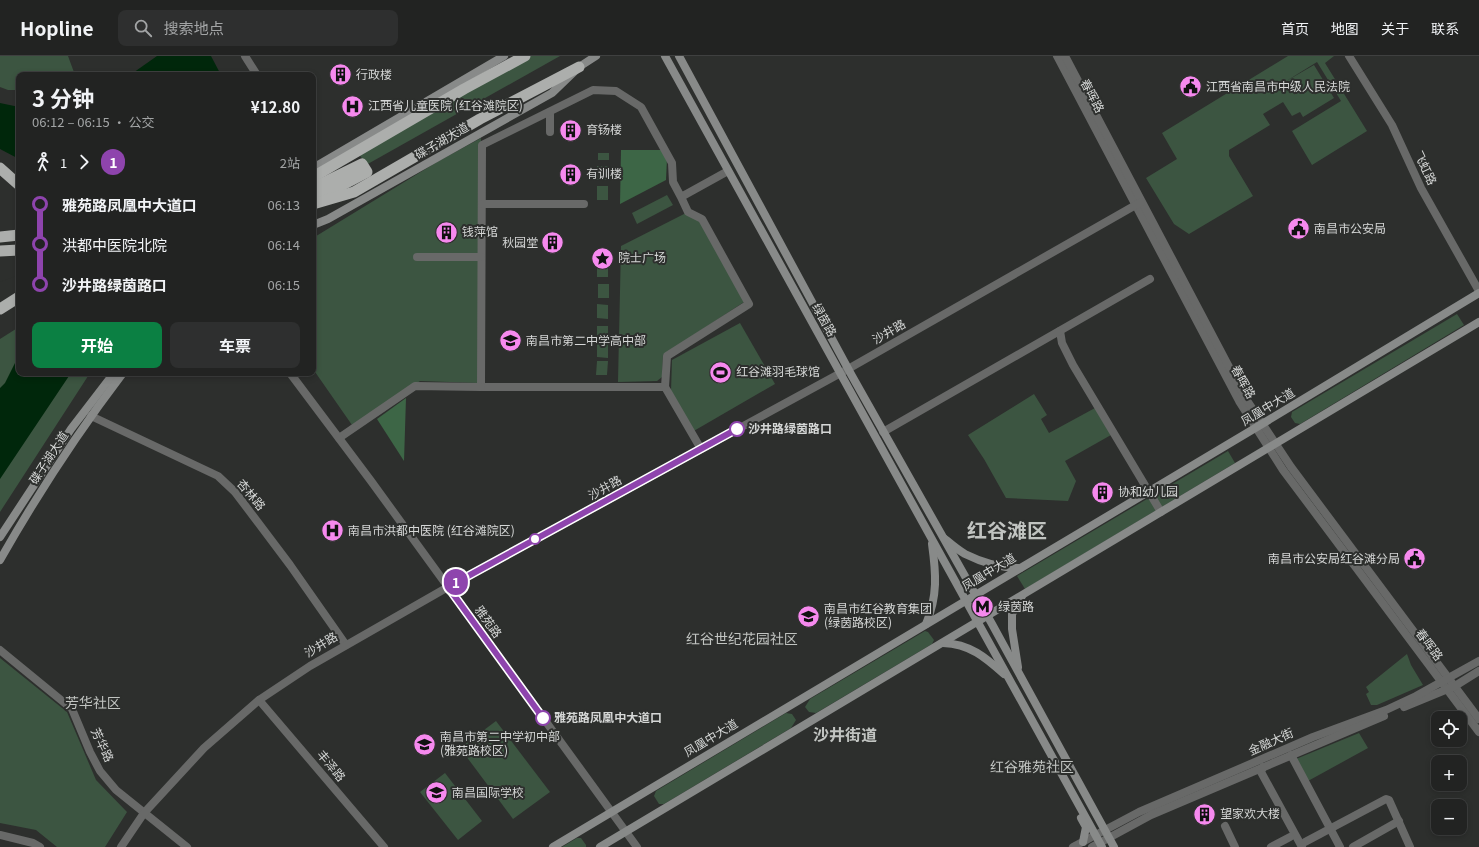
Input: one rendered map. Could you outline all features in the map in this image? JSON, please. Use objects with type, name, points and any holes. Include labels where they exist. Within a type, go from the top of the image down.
[{"type":"highway","points":[[316,167],[505,61],[525,56]]},
{"type":"highway","points":[[316,203],[354,192],[480,118],[579,67]]},
{"type":"highway","points":[[0,168],[16,182]]},
{"type":"highway","points":[[316,187],[364,168],[316,198]]},
{"type":"highway","points":[[0,174],[16,183]]},
{"type":"highway","points":[[0,237],[16,235]]},
{"type":"highway","points":[[0,252],[16,250]]},
{"type":"highway","points":[[0,309],[16,300]]},
{"type":"main road","name":"碟子湖大道","points":[[316,223],[328,219],[552,93],[579,67],[596,56]]},
{"type":"main road","name":"绿茵路","points":[[665,56],[818,332],[839,374],[966,600],[1099,842]]},
{"type":"main road","name":"绿茵路","points":[[679,56],[850,368],[883,432],[1114,847]]},
{"type":"main road","name":"凤凰中大道","points":[[553,847],[611,811],[1259,426],[1479,292]]},
{"type":"main road","points":[[600,847],[1479,322]]},
{"type":"main road","name":"碟子湖大道","points":[[0,537],[71,429],[112,376]]},
{"type":"main road","name":"碟子湖大道","points":[[0,560],[19,527],[90,416],[121,376]]},
{"type":"main road","points":[[942,536],[964,553],[976,559],[1008,568],[1021,568]]},
{"type":"main road","points":[[926,624],[932,609],[936,586],[932,539]]},
{"type":"main road","points":[[1019,674],[1014,649],[1012,614],[1022,596]]},
{"type":"main road","points":[[943,643],[961,646],[979,652],[1009,679]]},
{"type":"main road","points":[[1070,790],[1072,799],[1086,827],[1083,842]]},
{"type":"street","points":[[245,56],[255,72]]},
{"type":"street","name":"春晖路","points":[[1057,56],[1139,203],[1246,399],[1259,426],[1449,678],[1448,686]]},
{"type":"street","name":"春晖路","points":[[1065,56],[1139,203]]},
{"type":"street","name":"飞虹路","points":[[1349,56],[1392,125],[1421,188],[1479,292]]},
{"type":"street","points":[[481,386],[482,145],[594,90],[616,91],[641,107],[672,163],[674,182],[688,212],[702,219],[749,304],[667,356],[665,387],[701,449]]},
{"type":"street","points":[[550,112],[550,132]]},
{"type":"street","points":[[680,197],[728,171]]},
{"type":"street","name":"沙井路","points":[[121,847],[144,813],[204,748],[259,700],[310,666],[448,587],[850,368],[1139,203]]},
{"type":"street","points":[[482,204],[584,204]]},
{"type":"street","points":[[417,257],[481,257]]},
{"type":"street","points":[[883,432],[1150,279]]},
{"type":"street","points":[[1060,330],[1062,343],[1073,365],[1161,512]]},
{"type":"street","name":"雅苑路","points":[[292,376],[340,438],[637,847]]},
{"type":"street","points":[[340,438],[415,386],[665,387]]},
{"type":"street","name":"杏林路","points":[[90,416],[218,476],[235,492],[290,565],[346,645]]},
{"type":"street","name":"春晖路","points":[[1272,445],[1283,470],[1448,686],[1479,732]]},
{"type":"street","name":"芳华路","points":[[0,650],[72,709],[90,752],[100,771],[116,790],[187,847]]},
{"type":"street","points":[[1449,678],[1479,661]]},
{"type":"street","name":"金融大街","points":[[1107,834],[1291,755],[1479,671]]},
{"type":"street","name":"春晖路","points":[[1448,686],[1479,719]]},
{"type":"street","name":"金融大街","points":[[1092,847],[1107,834],[1154,806],[1313,737],[1448,686]]},
{"type":"street","name":"丰泽路","points":[[259,700],[384,847]]},
{"type":"street","points":[[1291,755],[1340,847]]},
{"type":"street","points":[[1263,767],[1261,772],[1304,844],[1386,799],[1389,800],[1410,847]]},
{"type":"street","points":[[1353,847],[1399,821]]},
{"type":"street","points":[[1225,826],[1235,847]]},
{"type":"street","points":[[0,835],[34,843],[40,847]]},
{"type":"street","points":[[1271,847],[1290,837]]},
{"type":"street","name":"金融大街","points":[[1073,847],[1083,842],[1099,842]]},
{"type":"shaded area","points":[[0,56],[68,56],[74,72],[16,72],[16,90],[8,90],[0,87]]},
{"type":"shaded area","points":[[157,56],[211,56],[219,72],[134,72]]},
{"type":"shaded area","points":[[531,56],[560,56],[366,165],[359,154]]},
{"type":"shaded area","points":[[1288,56],[1334,56],[1325,63],[1367,131],[1312,165],[1292,131],[1341,101],[1317,62],[1283,83],[1314,65],[1334,98],[1303,117],[1300,112],[1292,116],[1283,102],[1263,114],[1270,125],[1229,150],[1229,156],[1253,196],[1189,234],[1174,224],[1146,178],[1177,159],[1162,133]]},
{"type":"shaded area","points":[[0,103],[16,106],[16,274],[0,280]]},
{"type":"shaded area","points":[[481,138],[478,383],[420,381],[352,425],[316,373],[316,236],[437,162]]},
{"type":"shaded area","points":[[621,150],[661,150],[667,158],[666,180],[620,204]]},
{"type":"shaded area","points":[[598,153],[609,153],[609,160],[598,160]]},
{"type":"shaded area","points":[[597,166],[608,166],[608,180],[597,180]]},
{"type":"shaded area","points":[[597,186],[608,186],[608,200],[597,200]]},
{"type":"shaded area","points":[[667,195],[673,205],[637,224],[632,213]]},
{"type":"shaded area","points":[[686,213],[700,221],[744,302],[663,355],[662,377],[657,381],[618,382],[621,246]]},
{"type":"shaded area","points":[[597,262],[608,263],[608,277],[597,277]]},
{"type":"shaded area","points":[[598,284],[609,284],[609,298],[598,298]]},
{"type":"shaded area","points":[[597,304],[608,305],[608,319],[597,318]]},
{"type":"shaded area","points":[[1457,314],[1464,325],[1300,424],[1295,423],[1291,417],[1292,412]]},
{"type":"shaded area","name":"红谷滩羽毛球馆","points":[[740,323],[775,384],[692,432],[671,391],[672,360]]},
{"type":"shaded area","points":[[597,326],[608,326],[608,340],[597,340]]},
{"type":"shaded area","points":[[16,329],[16,376],[88,376],[0,512],[0,339]]},
{"type":"shaded area","points":[[597,343],[608,343],[608,358],[597,357]]},
{"type":"shaded area","points":[[16,361],[16,376],[69,376],[0,479],[0,388],[5,383]]},
{"type":"shaded area","points":[[597,361],[608,361],[607,375],[596,375]]},
{"type":"shaded area","points":[[1034,394],[1047,415],[1041,419],[1049,433],[1095,408],[1111,435],[1065,461],[1076,481],[1068,501],[1006,498],[984,459],[968,435]]},
{"type":"shaded area","points":[[406,398],[404,461],[377,419]]},
{"type":"shaded area","points":[[1228,451],[1235,463],[1025,589],[1017,576]]},
{"type":"shaded area","points":[[925,631],[928,632],[934,640],[932,644],[816,713],[809,712],[805,707],[810,699]]},
{"type":"shaded area","points":[[1407,654],[1411,665],[1423,685],[1377,705],[1371,705],[1366,694],[1369,692],[1366,687]]},
{"type":"shaded area","points":[[0,658],[67,712],[96,780],[127,812],[105,847],[57,847],[36,830],[0,823]]},
{"type":"shaded area","points":[[786,713],[792,714],[796,720],[791,728],[664,804],[659,804],[654,796],[656,791]]},
{"type":"shaded area","points":[[496,721],[550,792],[513,819],[460,748]]},
{"type":"shaded area","points":[[1359,733],[1368,748],[1308,781],[1296,759]]},
{"type":"shaded area","points":[[445,773],[482,821],[458,840],[420,792]]},
{"type":"shaded area","points":[[577,838],[581,838],[586,847],[562,847]]},
{"type":"pier","points":[[0,149],[16,157],[16,276],[0,282]]},
{"type":"bus line","name":"1","points":[[543,718],[448,587],[737,429]]},
{"type":"place","name":"行政楼","points":[[340,75]]},
{"type":"place","name":"江西省南昌市中级人民法院","points":[[1190,87]]},
{"type":"place","name":"江西省儿童医院 (红谷滩院区)","points":[[352,106]]},
{"type":"place","name":"育钖楼","points":[[570,130]]},
{"type":"place","name":"有训楼","points":[[570,174]]},
{"type":"place","name":"南昌市公安局","points":[[1299,229]]},
{"type":"place","name":"钱萍馆","points":[[446,232]]},
{"type":"place","name":"秋园堂","points":[[553,243]]},
{"type":"place","name":"院士广场","points":[[603,258]]},
{"type":"place","name":"南昌市第二中学高中部","points":[[510,341]]},
{"type":"place","name":"红谷滩羽毛球馆","points":[[720,372]]},
{"type":"place","name":"沙井路绿茵路口","points":[[737,429]]},
{"type":"place","name":"协和幼儿园","points":[[1103,492]]},
{"type":"place","name":"南昌市洪都中医院 (红谷滩院区)","points":[[333,531]]},
{"type":"place","name":"南昌市公安局红谷滩分局","points":[[1415,559]]},
{"type":"place","name":"绿茵路","points":[[983,607]]},
{"type":"place","name":"南昌市红谷教育集团 (绿茵路校区)","points":[[808,616]]},
{"type":"place","name":"雅苑路凤凰中大道口","points":[[543,718]]},
{"type":"place","name":"南昌市第二中学初中部 (雅苑路校区)","points":[[424,744]]},
{"type":"place","name":"南昌国际学校","points":[[437,793]]},
{"type":"place","name":"望家欢大楼","points":[[1205,814]]},
{"type":"district","name":"红谷滩区","points":[[1007,531]]},
{"type":"district","name":"红谷世纪花园社区","points":[[742,639]]},
{"type":"district","name":"芳华社区","points":[[93,703]]},
{"type":"district","name":"沙井街道","points":[[845,735]]},
{"type":"district","name":"红谷雅苑社区","points":[[1032,767]]}]
